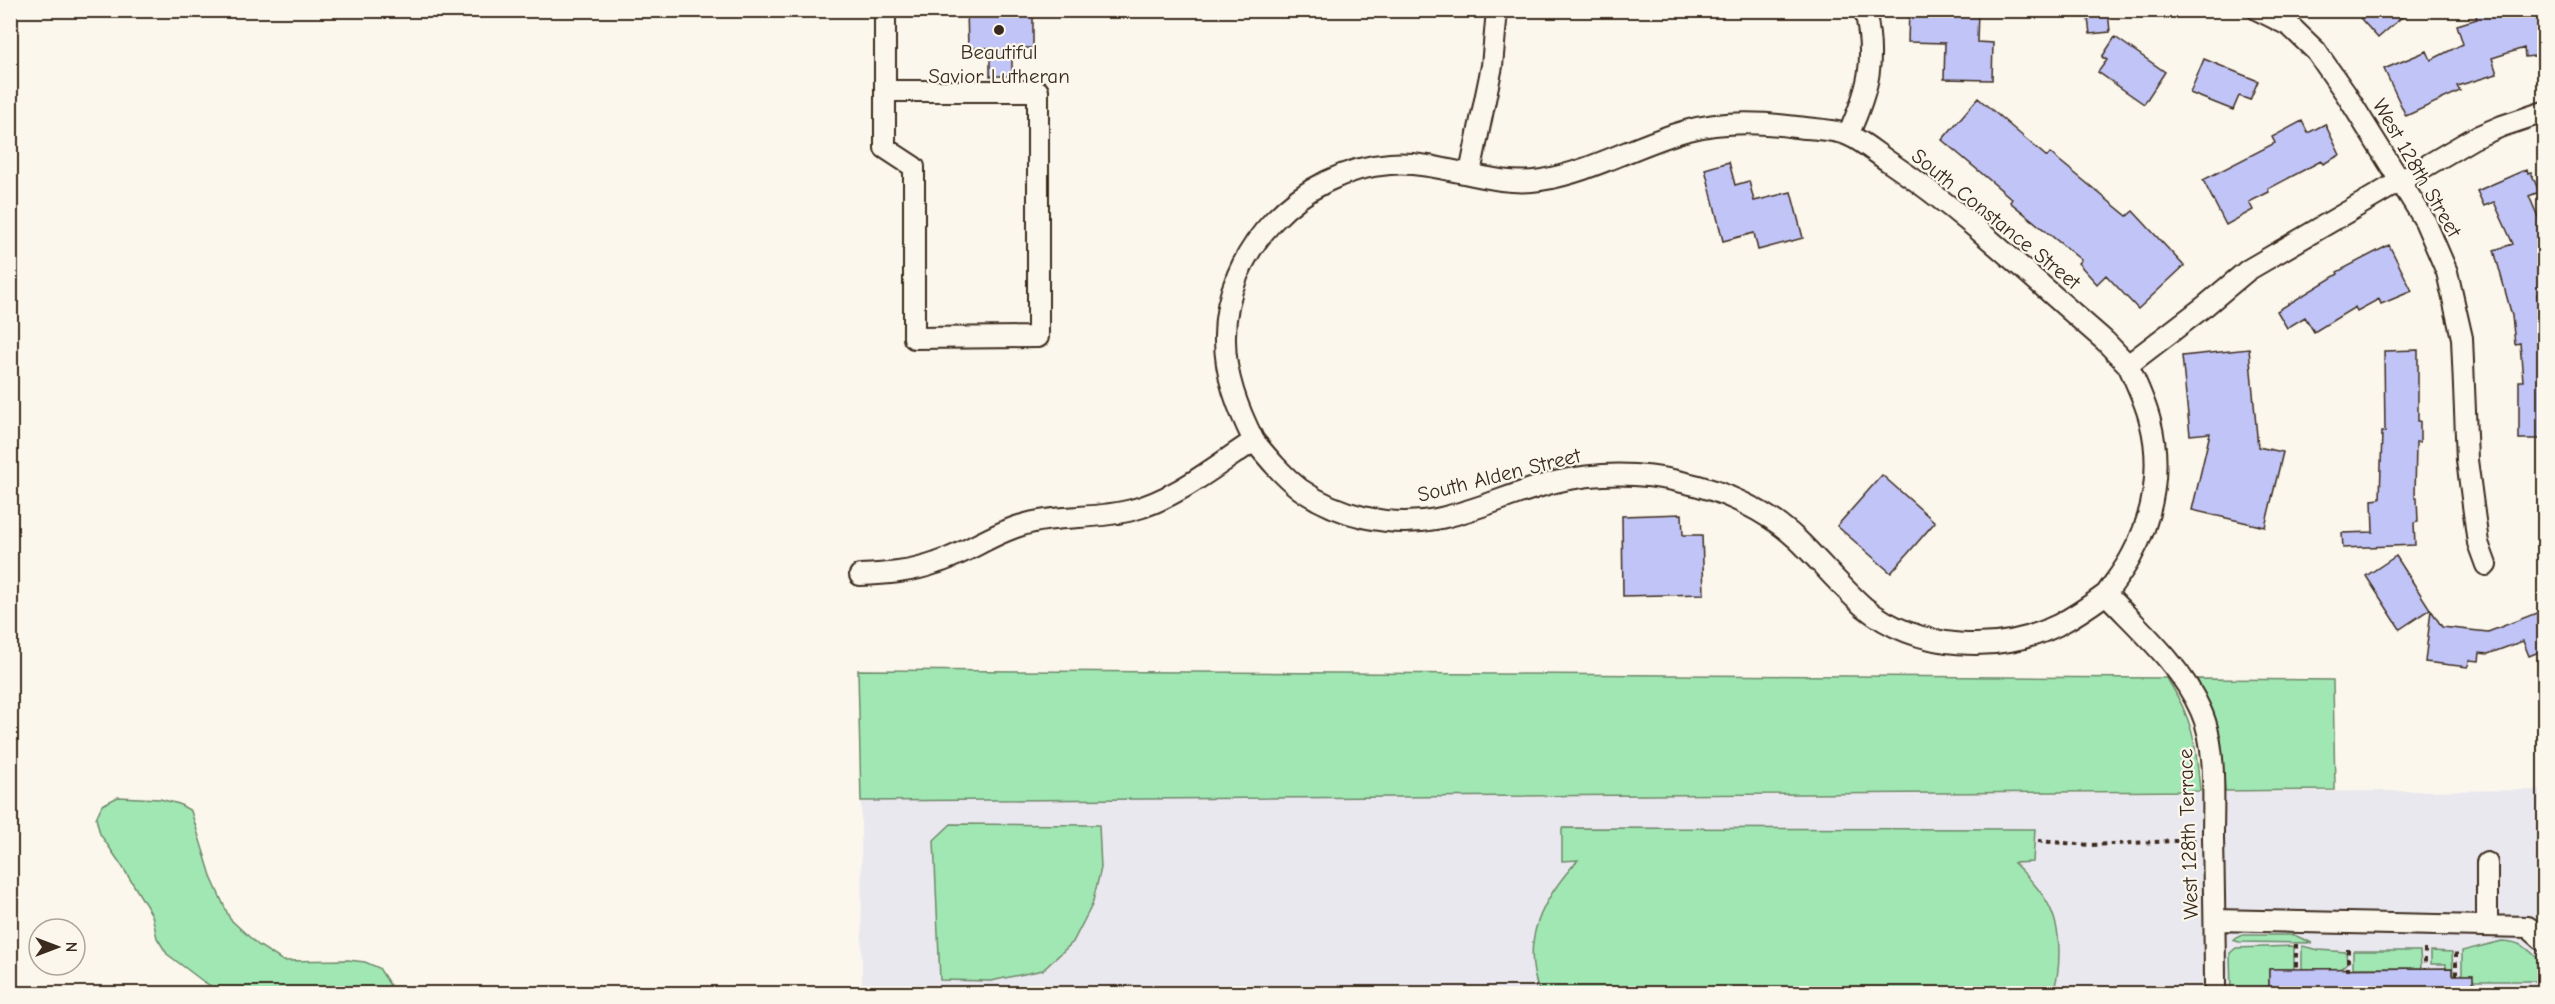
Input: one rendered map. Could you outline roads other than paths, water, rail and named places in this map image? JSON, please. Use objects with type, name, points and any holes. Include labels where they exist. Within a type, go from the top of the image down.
[{"type":"street","points":[[885,10],[885,91],[885,148],[914,167],[914,338],[1038,337],[1038,91],[885,91]]},
{"type":"street","points":[[1470,173],[1492,66],[1497,10]]},
{"type":"street","points":[[1848,135],[1865,97],[1870,61],[1870,31],[1865,10]]},
{"type":"street","name":"West 128th Street","points":[[2258,10],[2290,26],[2316,51],[2346,94],[2425,221],[2446,272],[2462,338],[2467,460],[2478,543],[2486,565]]},
{"type":"street","points":[[2106,594],[2131,558],[2143,532],[2154,488],[2154,442],[2150,421],[2128,365],[2248,270],[2400,179],[2475,138],[2544,112]]},
{"type":"street","name":"South Constance Street","points":[[1254,441],[1240,413],[1230,380],[1225,337],[1227,315],[1243,264],[1268,228],[1291,203],[1316,185],[1374,165],[1412,163],[1505,181],[1536,181],[1570,174],[1688,130],[1729,124],[1772,124],[1848,135],[1929,189],[2104,340],[2128,365]]},
{"type":"street","points":[[860,575],[894,573],[938,563],[1011,528],[1032,522],[1132,510],[1156,502],[1254,441]]},
{"type":"street","name":"South Alden Street","points":[[1254,441],[1275,466],[1299,488],[1327,505],[1380,520],[1409,522],[1436,519],[1555,483],[1590,476],[1624,474],[1652,476],[1714,490],[1741,503],[1794,537],[1864,607],[1889,624],[1921,637],[1950,643],[1977,645],[2025,637],[2056,626],[2106,594]]},
{"type":"street","name":"West 128th Terrace","points":[[2106,594],[2169,660],[2189,687],[2202,712],[2209,741],[2213,791],[2216,993]]},
{"type":"street","points":[[2487,863],[2487,925]]},
{"type":"street","points":[[2215,920],[2528,927],[2544,940]]},
{"type":"place","name":"Beautiful Savior Lutheran","points":[[999,30]]}]
